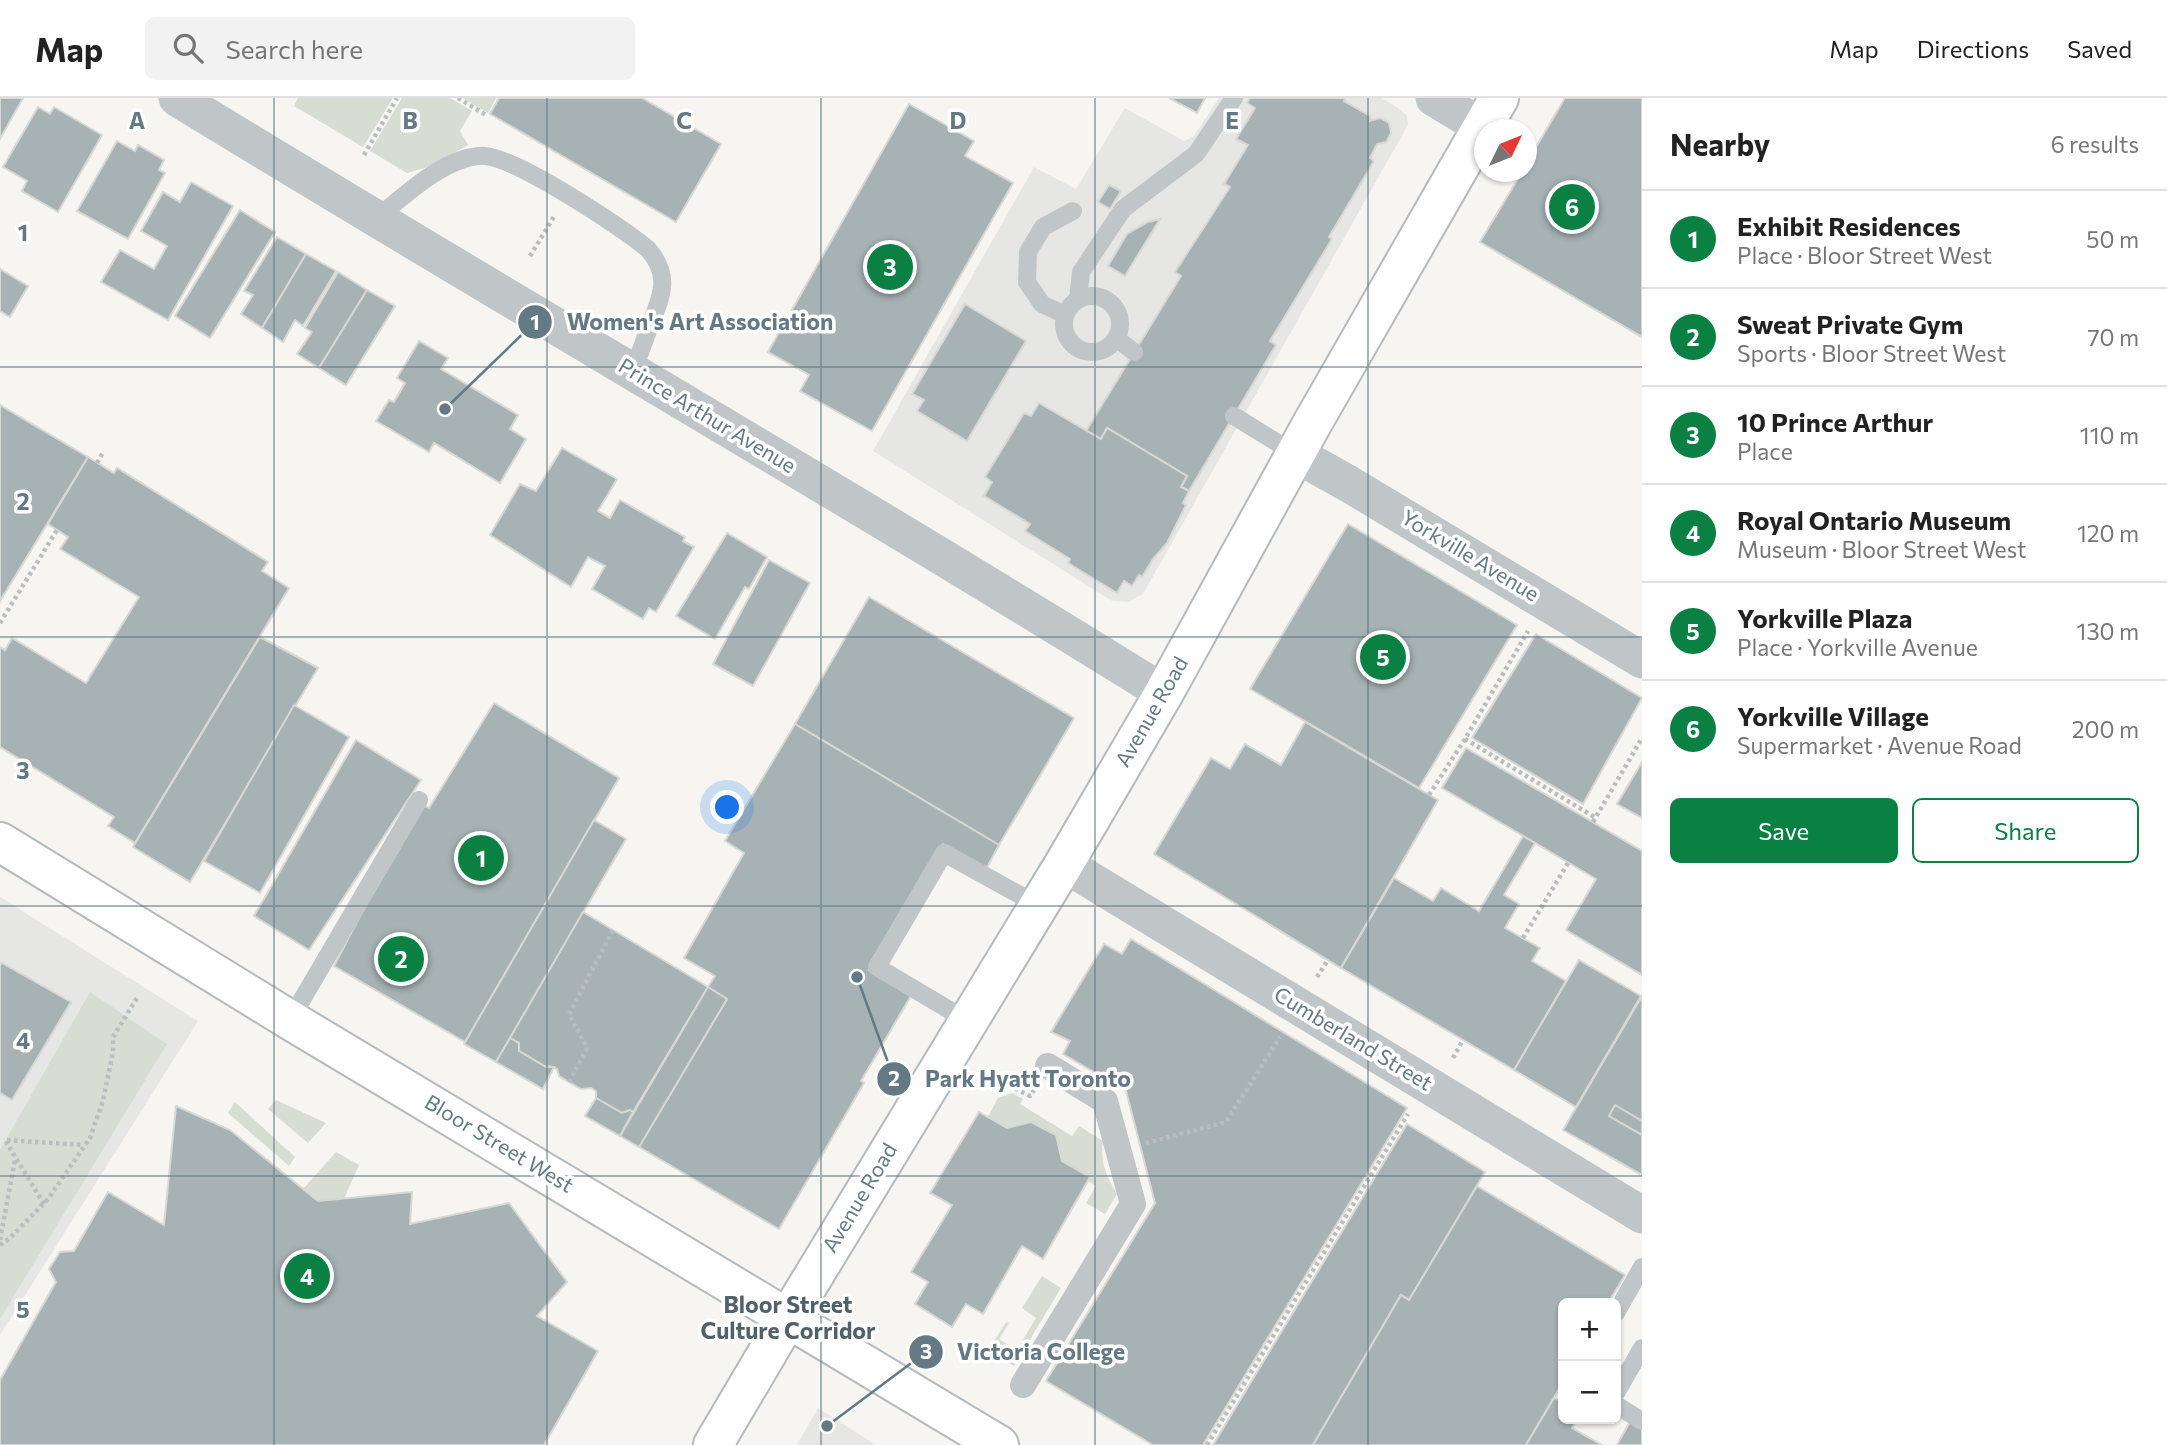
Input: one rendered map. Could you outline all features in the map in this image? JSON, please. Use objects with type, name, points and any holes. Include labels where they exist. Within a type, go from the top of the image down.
[{"type":"main road","name":"Avenue Road","points":[[713,1445],[1164,693],[1313,422],[1491,113]]},
{"type":"main road","name":"Bloor Street West","points":[[0,842],[290,1020],[999,1445]]},
{"type":"street","name":"Prince Arthur Avenue","points":[[177,98],[375,219],[634,370],[1164,693]]},
{"type":"street","points":[[1434,98],[1491,113]]},
{"type":"street","name":"Yorkville Avenue","points":[[1297,455],[1642,660]]},
{"type":"street","name":"Cumberland Street","points":[[1064,863],[1642,1215]]},
{"type":"street","points":[[1023,1385],[1133,1204],[1105,1101],[1048,1066]]},
{"type":"lane","points":[[1078,299],[1081,272],[1123,209],[1196,154],[1234,98]]},
{"type":"lane","points":[[375,219],[416,187],[452,164],[476,156],[510,163],[567,196],[648,249],[656,258],[662,275],[662,294],[634,370]]},
{"type":"lane","points":[[1065,315],[1042,304],[1027,282],[1028,252],[1043,227],[1073,211]]},
{"type":"lane","points":[[1096,296],[1112,304],[1120,320],[1116,338],[1103,350],[1085,351],[1076,347],[1065,333],[1065,315],[1078,299],[1096,296]]},
{"type":"lane","points":[[1116,338],[1134,352]]},
{"type":"lane","points":[[1234,416],[1297,455]]},
{"type":"lane","points":[[290,1020],[419,800]]},
{"type":"lane","points":[[968,1021],[877,967],[944,853],[1038,905]]},
{"type":"lane","points":[[1621,1304],[1642,1267]]},
{"type":"lane","points":[[1621,1384],[1642,1348]]},
{"type":"lane","points":[[1621,1408],[1642,1421]]},
{"type":"path","points":[[364,155],[397,98]]},
{"type":"path","points":[[458,98],[486,115]]},
{"type":"path","points":[[97,463],[104,451]]},
{"type":"path","points":[[0,623],[57,530]]},
{"type":"path","points":[[1429,794],[1531,627]]},
{"type":"path","points":[[1465,738],[1595,820],[1642,737]]},
{"type":"path","points":[[1523,938],[1568,863]]},
{"type":"path","points":[[569,1082],[587,1048],[569,1014],[613,930]]},
{"type":"path","points":[[0,1245],[9,1240],[44,1204],[90,1138],[103,1101],[113,1052],[113,1037],[137,998]]},
{"type":"path","points":[[1119,1152],[1226,1122],[1283,1032]]},
{"type":"path","points":[[990,1076],[1030,1096]]},
{"type":"path","points":[[1207,1445],[1414,1105]]},
{"type":"path","points":[[3,1138],[85,1145]]},
{"type":"path","points":[[3,1138],[44,1204]]},
{"type":"path","points":[[0,1240],[15,1159]]},
{"type":"shaded area","points":[[298,98],[393,98],[363,147],[294,106]]},
{"type":"shaded area","points":[[402,98],[450,98],[472,111],[460,131],[468,145],[431,166],[407,173],[370,151]]},
{"type":"shaded area","points":[[463,98],[496,98],[488,113]]},
{"type":"shaded area","points":[[1219,98],[1382,98],[1407,116],[1408,125],[1143,594],[1129,602],[1112,601],[873,451],[1034,167],[1076,189],[1125,108],[1184,141],[1194,136]]},
{"type":"shaded area","points":[[0,897],[198,1021],[0,1335]]},
{"type":"shaded area","points":[[90,992],[167,1044],[0,1319],[0,1150]]},
{"type":"shaded area","points":[[1012,1093],[1023,1099],[1020,1104],[1072,1136],[1079,1126],[1103,1141],[1105,1169],[1117,1194],[1105,1214],[1086,1203],[1096,1186],[1088,1181],[1090,1177],[1062,1161],[1056,1135],[1032,1122],[1007,1128],[988,1117],[998,1098]]},
{"type":"shaded area","points":[[276,1100],[326,1123],[308,1143],[268,1109]]},
{"type":"shaded area","points":[[235,1102],[295,1157],[289,1166],[228,1113]]},
{"type":"shaded area","points":[[336,1152],[359,1165],[343,1201],[318,1201],[303,1189]]},
{"type":"shaded area","points":[[1042,1276],[1061,1288],[1014,1366],[988,1351],[1006,1322],[1009,1323],[999,1339],[1017,1350],[1036,1318],[1022,1308]]},
{"type":"shaded area","points":[[818,1408],[876,1445],[797,1445]]},
{"type":"building","points":[[0,98],[23,98],[0,139]]},
{"type":"building","points":[[499,98],[642,98],[721,144],[676,222],[490,114]]},
{"type":"building","points":[[1169,98],[1205,98],[1197,113]]},
{"type":"building","points":[[1250,98],[1345,98],[1344,101],[1370,116],[1370,121],[1380,118],[1389,123],[1391,133],[1386,142],[1377,144],[1370,158],[1374,161],[1329,237],[1332,239],[1270,341],[1276,345],[1189,491],[1181,487],[1187,476],[1107,428],[1101,439],[1086,431],[1181,276],[1175,272],[1230,187],[1224,184],[1248,145],[1236,139],[1255,108],[1247,103]]},
{"type":"building","points":[[1565,98],[1642,98],[1642,337],[1480,242],[1516,182],[1537,182],[1537,145]]},
{"type":"building","points":[[909,104],[974,141],[965,156],[1013,183],[872,431],[800,391],[809,375],[768,352]]},
{"type":"building","points":[[38,107],[50,114],[54,107],[102,135],[58,212],[22,191],[27,181],[3,167]]},
{"type":"building","points":[[117,141],[135,151],[138,145],[164,160],[159,170],[165,173],[128,239],[77,211]]},
{"type":"building","points":[[191,182],[233,206],[168,320],[101,282],[120,250],[154,269],[167,246],[141,231],[163,192],[180,202]]},
{"type":"building","points":[[1109,185],[1121,191],[1110,209],[1098,202]]},
{"type":"building","points":[[240,210],[275,232],[210,338],[175,316]]},
{"type":"building","points":[[1160,219],[1125,276],[1108,266],[1127,234],[1148,222]]},
{"type":"building","points":[[277,237],[306,254],[262,328],[241,314],[253,295],[244,291]]},
{"type":"building","points":[[306,254],[336,271],[303,326],[295,320],[283,342],[262,328]]},
{"type":"building","points":[[0,269],[28,286],[10,317],[0,311]]},
{"type":"building","points":[[338,272],[367,290],[319,368],[297,354],[312,332],[305,328]]},
{"type":"building","points":[[367,290],[395,306],[346,385],[319,368]]},
{"type":"building","points":[[965,304],[1026,341],[967,441],[917,411],[924,400],[912,394]]},
{"type":"building","points":[[419,341],[448,358],[441,369],[518,415],[510,429],[526,439],[500,483],[434,443],[429,452],[376,421],[389,400],[394,402],[405,383],[397,378]]},
{"type":"building","points":[[1039,403],[1101,439],[1107,428],[1187,476],[1181,487],[1189,491],[1183,503],[1186,505],[1167,543],[1142,577],[1139,575],[1132,586],[1124,581],[1117,593],[1068,563],[1070,559],[1025,531],[1030,524],[984,496],[992,482],[985,477],[1024,413],[1031,416]]},
{"type":"building","points":[[0,405],[88,457],[0,601]]},
{"type":"building","points":[[562,448],[617,479],[598,511],[610,518],[620,500],[685,537],[683,541],[694,547],[656,612],[649,608],[643,619],[592,589],[605,566],[588,557],[571,587],[490,535],[520,484],[536,491]]},
{"type":"building","points":[[88,457],[114,473],[117,468],[268,562],[262,571],[289,588],[135,843],[108,826],[114,817],[0,747],[0,647],[5,650],[12,638],[86,683],[139,597],[60,549],[68,537],[48,524]]},
{"type":"building","points":[[1348,524],[1517,625],[1419,788],[1250,689]]},
{"type":"building","points":[[727,533],[767,557],[749,589],[745,587],[715,639],[676,616]]},
{"type":"building","points":[[769,560],[810,583],[753,686],[713,664]]},
{"type":"building","points":[[869,597],[1074,718],[999,845],[795,724]]},
{"type":"building","points":[[1536,634],[1642,698],[1583,804],[1472,738]]},
{"type":"building","points":[[260,637],[318,668],[190,882],[133,847]]},
{"type":"building","points":[[494,703],[619,778],[465,1042],[334,966],[419,803],[429,808]]},
{"type":"building","points":[[294,705],[349,737],[260,893],[204,861]]},
{"type":"building","points":[[1305,722],[1438,800],[1341,968],[1154,854],[1211,758],[1230,769],[1245,744],[1281,765]]},
{"type":"building","points":[[795,724],[999,845],[986,869],[943,844],[869,970],[912,994],[779,1229],[639,1147],[727,999],[708,987],[715,976],[684,958],[744,853],[725,841]]},
{"type":"building","points":[[356,740],[421,780],[309,950],[254,916]]},
{"type":"building","points":[[1466,748],[1642,851],[1642,975],[1566,930],[1596,879],[1442,788]]},
{"type":"building","points":[[1642,762],[1642,818],[1617,804]]},
{"type":"building","points":[[594,820],[626,839],[496,1062],[464,1044]]},
{"type":"building","points":[[1523,836],[1535,843],[1504,895],[1519,904],[1505,928],[1540,948],[1532,961],[1566,981],[1514,1070],[1341,968],[1394,878],[1433,901],[1441,888],[1479,911]]},
{"type":"building","points":[[583,912],[708,987],[633,1112],[630,1110],[622,1113],[596,1098],[596,1091],[591,1088],[581,1089],[559,1076],[557,1069],[546,1067],[519,1051],[519,1043],[510,1038]]},
{"type":"building","points":[[1131,939],[1407,1108],[1203,1445],[1153,1445],[1046,1381],[1155,1203],[1126,1091],[1063,1054],[1070,1041],[1051,1032],[1104,944],[1122,954]]},
{"type":"building","points":[[1579,960],[1641,996],[1576,1107],[1514,1070]]},
{"type":"building","points":[[2,963],[71,1002],[12,1100],[0,1093]]},
{"type":"building","points":[[708,987],[727,999],[639,1147],[620,1136]]},
{"type":"building","points":[[1642,996],[1642,1175],[1563,1130]]},
{"type":"building","points":[[510,1038],[519,1043],[519,1051],[546,1067],[554,1067],[543,1089],[496,1062]]},
{"type":"building","points":[[596,1098],[622,1113],[630,1110],[633,1112],[620,1136],[585,1116]]},
{"type":"building","points":[[1615,1105],[1642,1121],[1642,1135],[1609,1116]]},
{"type":"building","points":[[176,1106],[230,1130],[318,1201],[412,1192],[410,1224],[509,1203],[567,1282],[537,1316],[598,1351],[544,1445],[0,1445],[0,1380],[56,1282],[49,1269],[60,1252],[74,1251],[108,1192],[164,1225]]},
{"type":"building","points":[[979,1112],[1007,1128],[1031,1122],[1056,1135],[1062,1161],[1090,1177],[1043,1259],[1022,1246],[983,1314],[966,1304],[952,1327],[915,1304],[928,1282],[911,1272],[952,1205],[930,1193]]},
{"type":"building","points":[[1407,1124],[1485,1172],[1409,1300],[1401,1295],[1313,1445],[1213,1445]]},
{"type":"building","points":[[1477,1186],[1625,1275],[1611,1298],[1558,1298],[1558,1391],[1526,1445],[1313,1445],[1401,1295],[1409,1300]]},
{"type":"building","points":[[1554,1398],[1558,1400],[1558,1424],[1574,1424],[1572,1428],[1602,1445],[1526,1445]]},
{"type":"building","points":[[1632,1418],[1642,1424],[1642,1445],[1617,1445]]},
{"type":"place","name":"Yorkville Village","points":[[1572,207]]},
{"type":"place","name":"10 Prince Arthur","points":[[890,267]]},
{"type":"place","name":"Women's Art Association","points":[[445,409]]},
{"type":"place","name":"Yorkville Plaza","points":[[1383,657]]},
{"type":"place","name":"Exhibit Residences","points":[[481,858]]},
{"type":"place","name":"Sweat Private Gym","points":[[401,959]]},
{"type":"place","name":"Park Hyatt Toronto","points":[[857,977]]},
{"type":"place","name":"Royal Ontario Museum","points":[[307,1276]]},
{"type":"place","name":"Victoria College","points":[[827,1426]]},
{"type":"district","name":"Bloor Street Culture Corridor","points":[[788,1318]]}]
